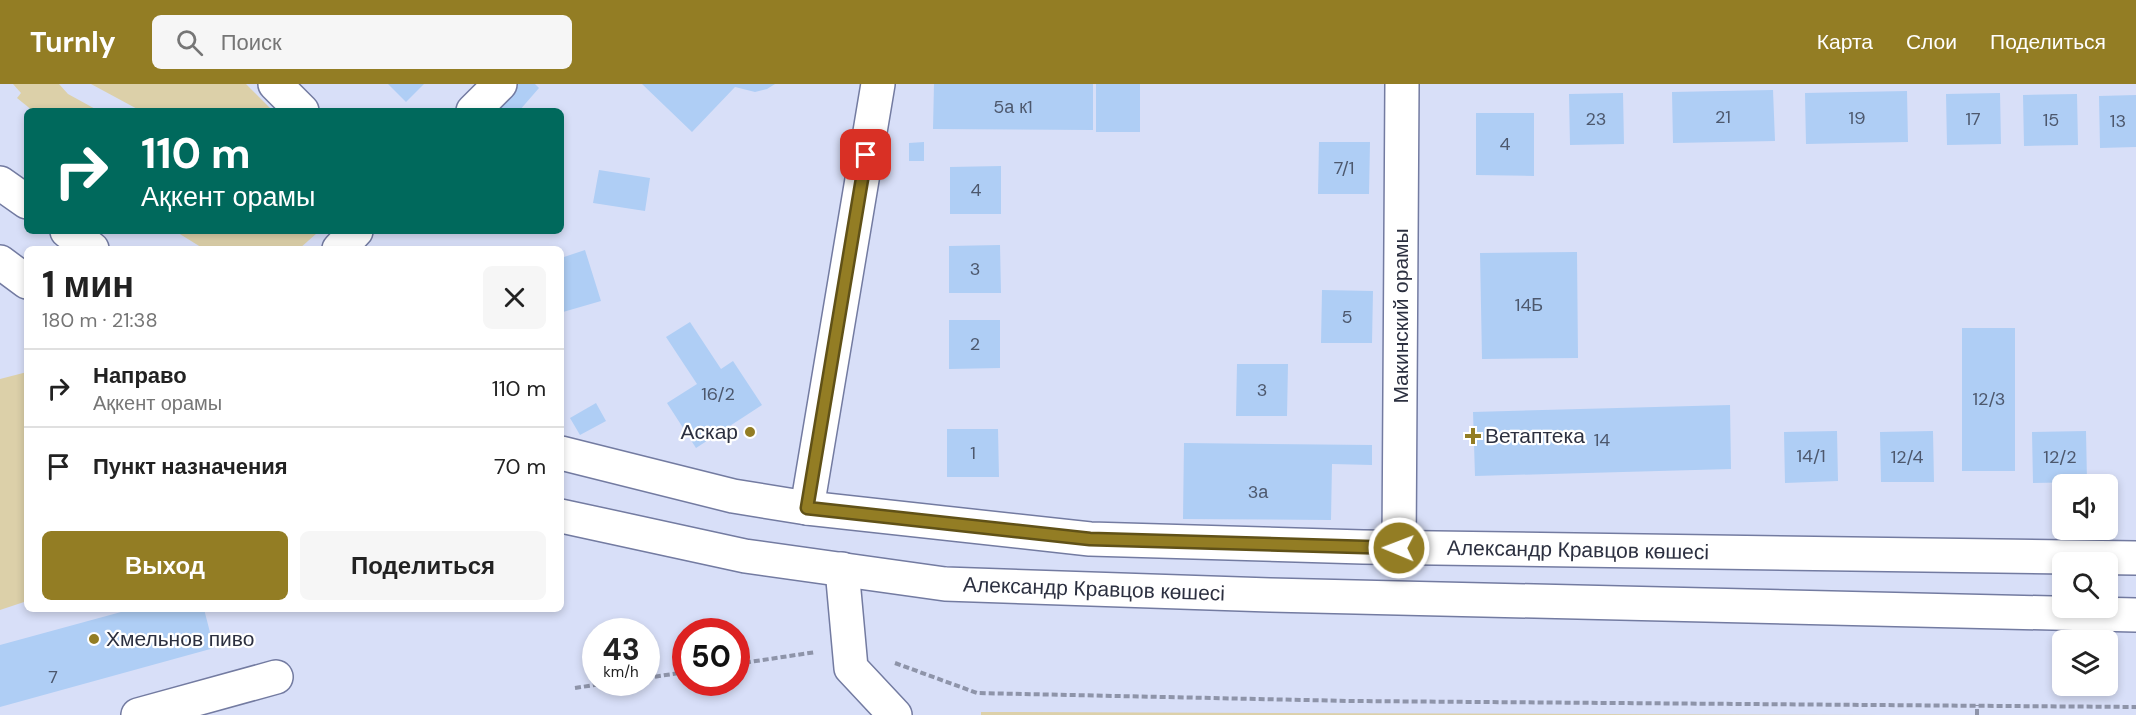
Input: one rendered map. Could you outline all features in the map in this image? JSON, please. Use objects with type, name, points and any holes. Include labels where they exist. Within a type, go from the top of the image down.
[{"type":"main road","points":[[275,84],[299,108]]},
{"type":"main road","points":[[476,108],[500,84]]},
{"type":"main road","points":[[807,508],[878,84]]},
{"type":"main road","name":"Макинский орамы","points":[[1399,548],[1402,84]]},
{"type":"main road","points":[[0,183],[24,200]]},
{"type":"main road","points":[[71,234],[88,246]]},
{"type":"main road","points":[[342,246],[353,234]]},
{"type":"main road","points":[[0,262],[24,280]]},
{"type":"main road","name":"Александр Кравцов көшесі","points":[[564,454],[733,496],[807,508],[1090,539],[1399,548],[2136,558]]},
{"type":"main road","name":"Александр Кравцов көшесі","points":[[564,517],[745,556],[945,584],[1270,595],[2136,615]]},
{"type":"main road","points":[[842,569],[851,668],[895,715]]},
{"type":"main road","points":[[138,715],[276,677]]},
{"type":"path","points":[[750,662],[850,647],[977,693],[1351,701],[2136,707]]},
{"type":"path","points":[[575,688],[582,687]]},
{"type":"path","points":[[1977,705],[1977,715]]},
{"type":"shaded area","points":[[13,84],[59,84],[68,94],[94,108],[29,108],[17,98],[21,93]]},
{"type":"shaded area","points":[[91,84],[246,84],[270,108],[135,108]]},
{"type":"shaded area","points":[[180,234],[316,234],[302,246],[199,246]]},
{"type":"shaded area","points":[[24,373],[24,602],[0,610],[0,379]]},
{"type":"shaded area","points":[[981,712],[1887,715],[981,715]]},
{"type":"building","points":[[388,84],[424,84],[406,102]]},
{"type":"building","points":[[506,84],[535,84],[539,88],[522,108],[498,108],[491,102]]},
{"type":"building","points":[[642,84],[775,84],[755,92],[735,87],[692,132]]},
{"type":"building","points":[[934,84],[1093,84],[1093,130],[933,129]]},
{"type":"building","points":[[1096,84],[1140,84],[1140,132],[1096,132]]},
{"type":"building","points":[[1773,90],[1775,141],[1673,143],[1672,92]]},
{"type":"building","points":[[1907,91],[1908,142],[1806,144],[1805,93]]},
{"type":"building","points":[[1623,93],[1624,144],[1570,145],[1569,94]]},
{"type":"building","points":[[2000,93],[2001,144],[1947,145],[1946,94]]},
{"type":"building","points":[[2077,94],[2078,145],[2024,146],[2023,95]]},
{"type":"building","points":[[2136,95],[2136,147],[2100,148],[2099,96]]},
{"type":"building","points":[[1476,113],[1534,113],[1534,176],[1476,175]]},
{"type":"building","points":[[924,142],[924,161],[909,161],[909,143]]},
{"type":"building","points":[[1319,142],[1370,142],[1369,194],[1318,194]]},
{"type":"building","points":[[1001,166],[1001,214],[950,214],[950,167]]},
{"type":"building","points":[[599,170],[650,178],[645,211],[593,203]]},
{"type":"building","points":[[1000,245],[1001,293],[949,293],[949,246]]},
{"type":"building","points":[[585,250],[601,301],[564,312],[564,257]]},
{"type":"building","points":[[1577,252],[1578,358],[1482,359],[1480,253]]},
{"type":"building","points":[[1322,290],[1373,291],[1372,343],[1321,343]]},
{"type":"building","points":[[949,320],[1000,320],[1000,368],[949,369]]},
{"type":"building","points":[[690,322],[721,369],[733,361],[762,405],[696,448],[667,403],[697,384],[666,337]]},
{"type":"building","points":[[1962,328],[2015,328],[2015,471],[1962,471]]},
{"type":"building","points":[[1237,364],[1288,364],[1287,416],[1236,416]]},
{"type":"building","points":[[596,403],[606,421],[580,435],[570,418]]},
{"type":"building","points":[[1730,405],[1731,469],[1475,476],[1473,412]]},
{"type":"building","points":[[947,429],[998,429],[999,477],[947,477]]},
{"type":"building","points":[[1837,431],[1838,481],[1785,483],[1784,432]]},
{"type":"building","points":[[1933,431],[1934,482],[1881,482],[1880,432]]},
{"type":"building","points":[[2086,431],[2087,474],[2052,474],[2052,483],[2033,483],[2032,432]]},
{"type":"building","points":[[1184,443],[1372,445],[1372,465],[1332,464],[1331,520],[1183,519]]},
{"type":"building","points":[[121,612],[205,612],[214,648],[0,707],[0,645]]},
{"type":"place","name":"Аскар","points":[[750,432]]},
{"type":"place","name":"Ветаптека","points":[[1473,436]]},
{"type":"place","name":"Хмельнов пиво","points":[[94,639]]},
{"type":"route","points":[[866,155],[807,508],[1090,539],[1399,548]]}]
